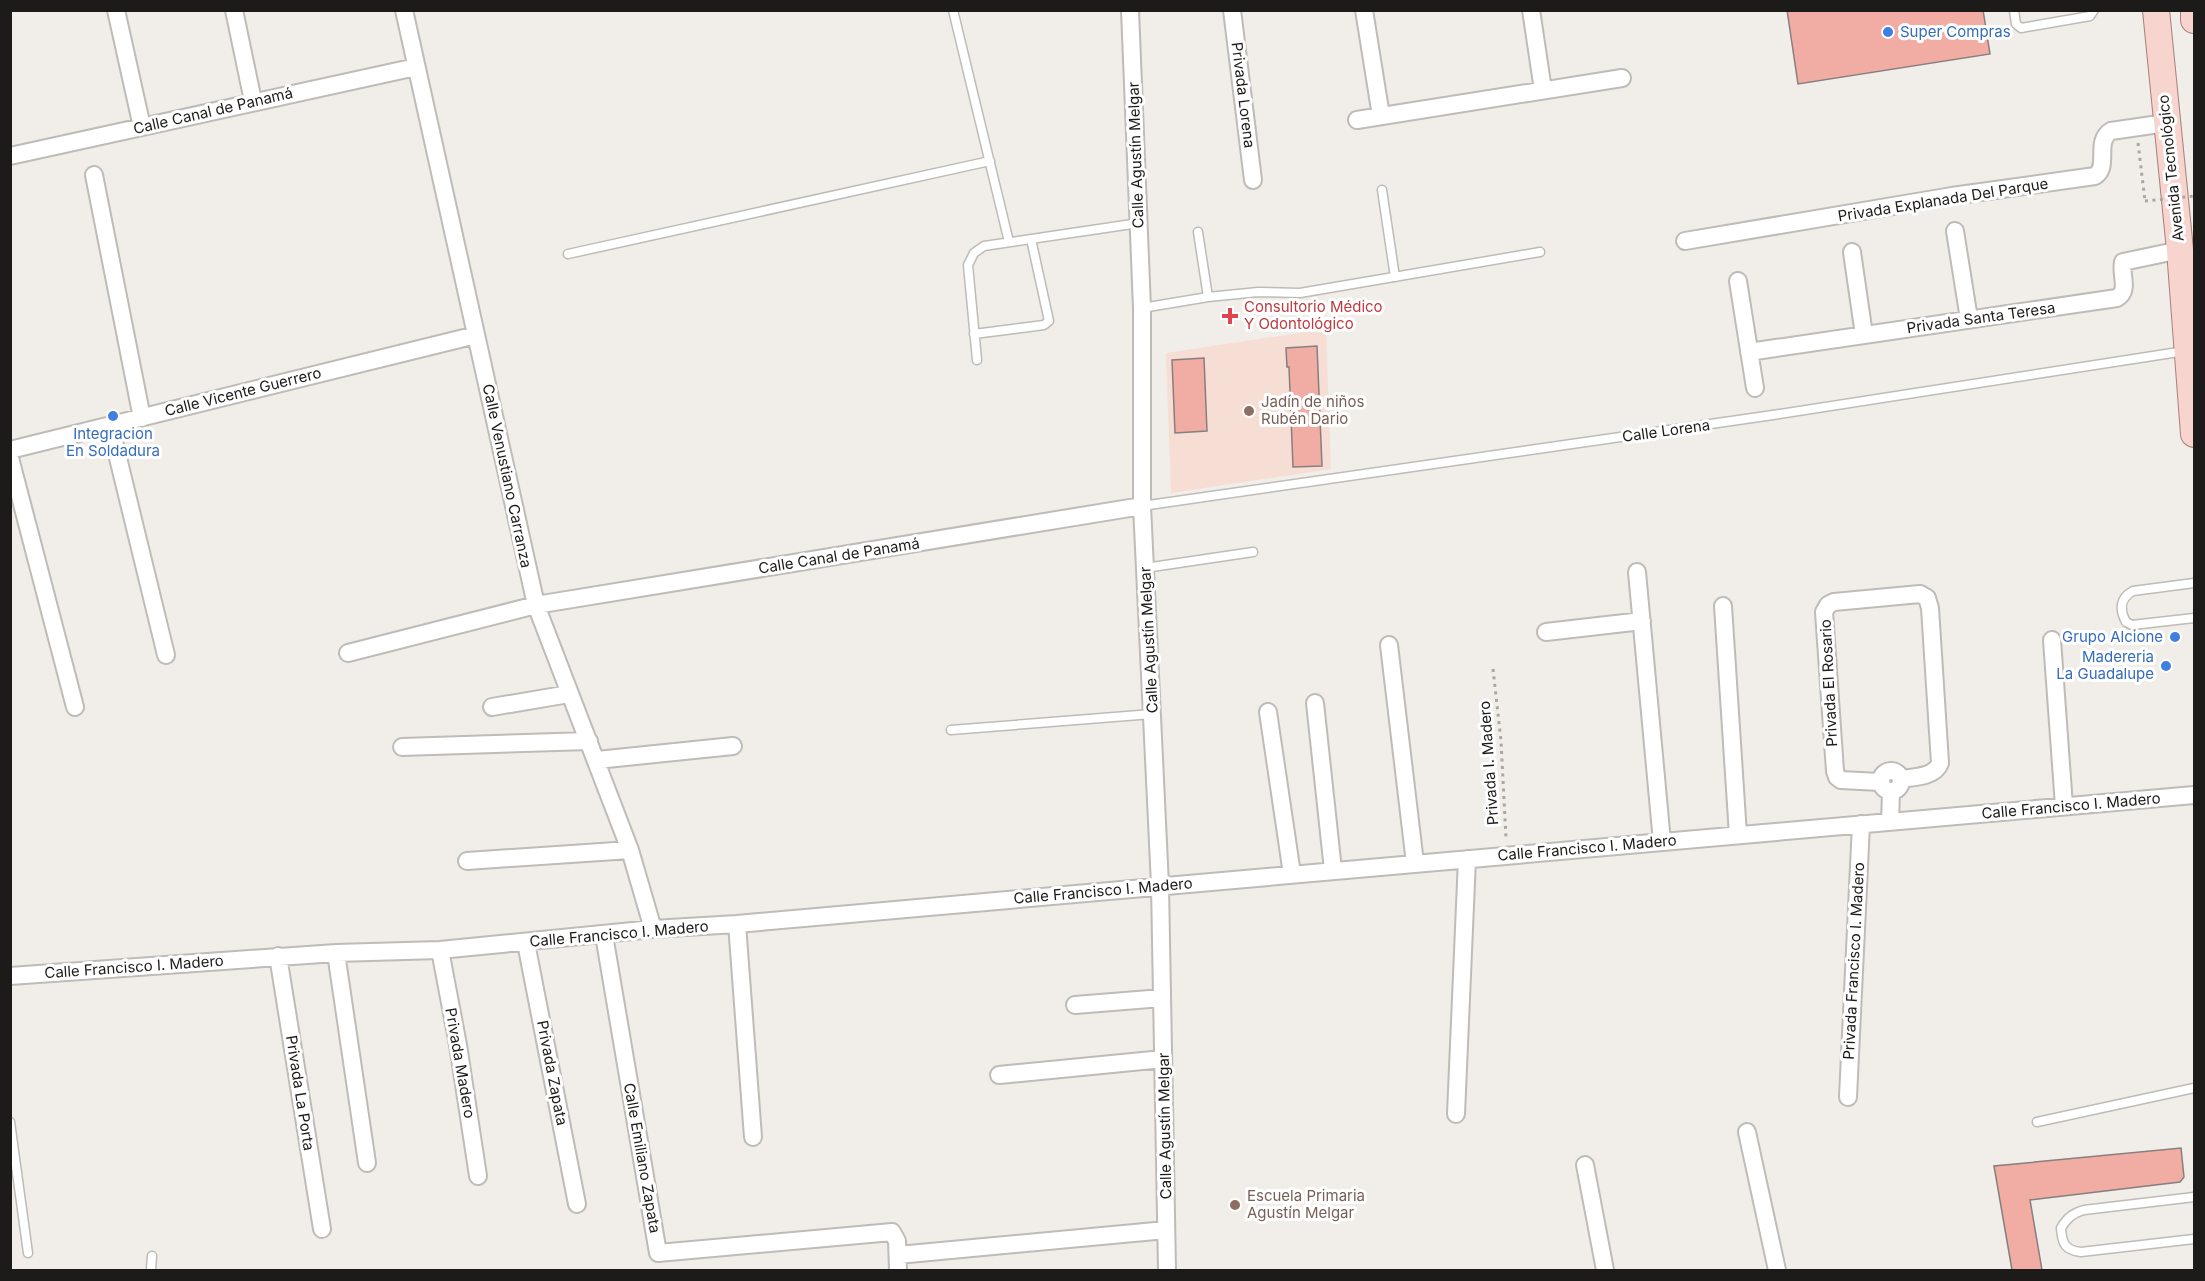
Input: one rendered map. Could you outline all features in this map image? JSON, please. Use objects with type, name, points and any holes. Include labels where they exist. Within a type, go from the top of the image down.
[{"type":"main road","name":"Avenida Tecnológico","points":[[2156,10],[2166,129],[2180,250],[2194,434]]},
{"type":"main road","points":[[2194,10],[2194,20]]},
{"type":"street","points":[[116,10],[142,127]]},
{"type":"street","points":[[234,10],[254,101]]},
{"type":"street","name":"Calle Venustiano Carranza","points":[[404,10],[536,605],[630,850],[653,929]]},
{"type":"street","name":"Calle Agustín Melgar","points":[[1130,10],[1142,308],[1142,506],[1160,885],[1167,1270]]},
{"type":"street","name":"Privada Lorena","points":[[1232,10],[1253,180]]},
{"type":"street","points":[[1364,10],[1381,116]]},
{"type":"street","points":[[1531,10],[1543,90]]},
{"type":"street","name":"Calle Canal de Panamá","points":[[10,156],[416,67]]},
{"type":"street","points":[[1357,120],[1622,78]]},
{"type":"street","name":"Privada Explanada Del Parque","points":[[1685,241],[1952,196],[2095,176],[2101,169],[2103,142],[2106,134],[2111,131],[2166,129]]},
{"type":"street","points":[[94,175],[142,418]]},
{"type":"street","points":[[1955,231],[1969,320]]},
{"type":"street","name":"Privada Santa Teresa","points":[[1749,352],[2117,298],[2124,290],[2123,262],[2180,250]]},
{"type":"street","points":[[1852,252],[1864,335]]},
{"type":"street","points":[[1738,281],[1755,388]]},
{"type":"street","name":"Calle Vicente Guerrero","points":[[10,450],[476,335]]},
{"type":"street","points":[[110,425],[166,655]]},
{"type":"street","points":[[10,458],[75,707]]},
{"type":"street","name":"Calle Canal de Panamá","points":[[348,653],[536,605],[1142,506]]},
{"type":"street","points":[[1637,572],[1662,842]]},
{"type":"street","name":"Privada El Rosario","points":[[1920,594],[1927,598],[1929,603],[1941,763],[1932,773],[1891,784],[1841,780],[1837,777],[1833,765],[1824,612],[1828,605],[1837,602],[1920,594]]},
{"type":"street","points":[[1723,606],[1738,835]]},
{"type":"street","points":[[1546,632],[1642,621]]},
{"type":"street","points":[[2052,640],[2064,806]]},
{"type":"street","points":[[1389,645],[1414,863]]},
{"type":"street","points":[[492,707],[569,694]]},
{"type":"street","points":[[1315,703],[1333,870]]},
{"type":"street","points":[[1268,712],[1293,874]]},
{"type":"street","points":[[402,747],[590,741]]},
{"type":"street","points":[[597,760],[733,746]]},
{"type":"street","points":[[1890,822],[1891,784]]},
{"type":"street","name":"Calle Francisco I. Madero","points":[[10,976],[278,956],[440,950],[526,943],[653,929],[737,924],[2194,795]]},
{"type":"street","name":"Privada Francisco I. Madero","points":[[1848,1097],[1861,824]]},
{"type":"street","points":[[467,861],[630,850]]},
{"type":"street","points":[[1456,1114],[1467,859]]},
{"type":"street","points":[[737,924],[753,1137]]},
{"type":"street","name":"Calle Emiliano Zapata","points":[[604,935],[658,1253],[892,1233],[897,1241],[898,1263]]},
{"type":"street","name":"Privada Zapata","points":[[526,943],[577,1204]]},
{"type":"street","name":"Privada Madero","points":[[440,950],[458,1045],[478,1176]]},
{"type":"street","points":[[336,953],[367,1163]]},
{"type":"street","name":"Privada La Porta","points":[[278,956],[322,1229]]},
{"type":"street","points":[[1075,1005],[1162,998]]},
{"type":"street","points":[[999,1075],[1163,1059]]},
{"type":"street","points":[[1747,1132],[1777,1270]]},
{"type":"street","points":[[1585,1164],[1605,1270]]},
{"type":"street","points":[[898,1263],[1166,1230]]},
{"type":"lane","points":[[953,10],[1009,242]]},
{"type":"lane","points":[[2014,10],[2016,24],[2021,28],[2090,16],[2094,10]]},
{"type":"lane","points":[[568,254],[990,162]]},
{"type":"lane","points":[[1382,190],[1395,277]]},
{"type":"lane","points":[[977,360],[968,265],[974,254],[984,246],[1139,223]]},
{"type":"lane","points":[[1198,232],[1208,297]]},
{"type":"lane","points":[[974,334],[1044,325],[1049,321],[1031,239]]},
{"type":"lane","points":[[1142,308],[1208,297],[1258,292],[1300,293],[1540,252]]},
{"type":"lane","name":"Calle Lorena","points":[[1142,506],[1762,416],[2188,350]]},
{"type":"lane","points":[[1145,568],[1253,552]]},
{"type":"lane","points":[[2194,583],[2133,591],[2127,594],[2121,602],[2121,608],[2126,621],[2132,625],[2194,618]]},
{"type":"lane","points":[[951,730],[1152,714]]},
{"type":"lane","points":[[2037,1122],[2194,1088]]},
{"type":"lane","points":[[10,1122],[28,1253]]},
{"type":"lane","points":[[2194,1197],[2084,1210],[2066,1220],[2061,1228],[2064,1245],[2071,1251],[2081,1252],[2194,1239]]},
{"type":"lane","points":[[151,1270],[152,1256]]},
{"type":"path","points":[[2166,129],[2138,138],[2145,201],[2194,196]]},
{"type":"path","name":"Privada I. Madero","points":[[1493,669],[1501,741],[1507,855]]},
{"type":"shaded area","name":"Jadín de niños Rubén Dario","points":[[1326,329],[1331,469],[1171,493],[1166,353]]},
{"type":"building","name":"Super Compras","points":[[1787,10],[1983,10],[1990,54],[1798,84]]},
{"type":"building","points":[[1317,346],[1322,466],[1293,467],[1289,367],[1287,367],[1286,348]]},
{"type":"building","points":[[1204,358],[1207,431],[1175,433],[1172,360]]},
{"type":"building","points":[[2181,1148],[2184,1177],[2180,1182],[2030,1200],[2042,1270],[2012,1270],[1994,1166]]},
{"type":"place","name":"Super Compras","points":[[1888,32]]},
{"type":"place","name":"Consultorio Médico Y Odontológico","points":[[1230,316]]},
{"type":"place","name":"Jadín de niños Rubén Dario","points":[[1249,411]]},
{"type":"place","name":"Integracion En Soldadura","points":[[113,416]]},
{"type":"place","name":"Grupo Alcione","points":[[2175,637]]},
{"type":"place","name":"Madereria La Guadalupe","points":[[2166,666]]},
{"type":"place","name":"Escuela Primaria Agustín Melgar","points":[[1235,1205]]}]
